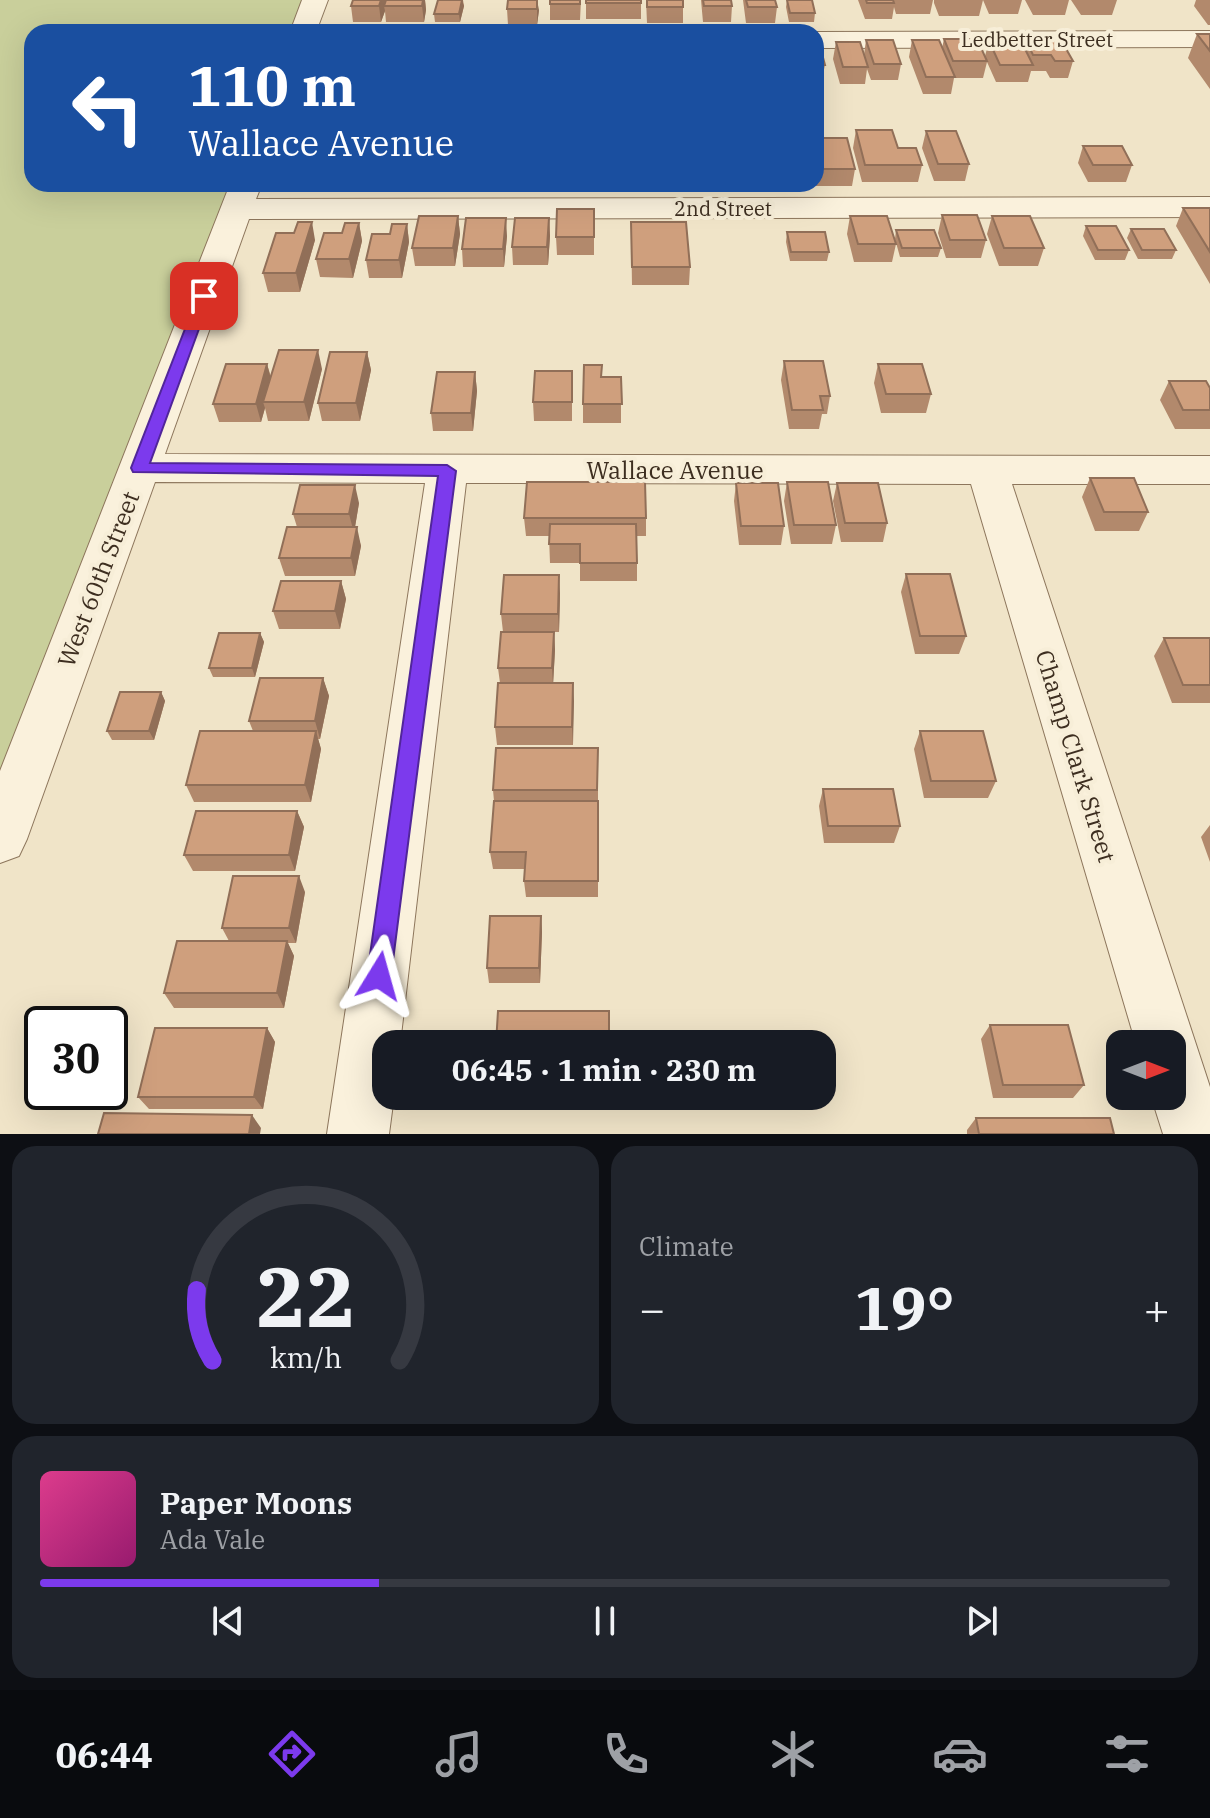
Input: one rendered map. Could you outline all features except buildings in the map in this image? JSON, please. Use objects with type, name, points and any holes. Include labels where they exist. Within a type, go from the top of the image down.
[{"type":"street","points":[[306,24],[315,0]]},
{"type":"street","name":"Ledbetter Street","points":[[824,40],[1210,39]]},
{"type":"street","name":"2nd Street","points":[[241,197],[1210,207]]},
{"type":"street","name":"West 60th Street","points":[[0,839],[241,197]]},
{"type":"street","name":"Wallace Avenue","points":[[139,468],[447,471],[1210,470]]},
{"type":"street","name":"Champ Clark Street","points":[[987,469],[1162,1030]]},
{"type":"street","points":[[358,1134],[447,471]]},
{"type":"street","points":[[1186,1108],[1194,1134]]},
{"type":"green space","points":[[0,0],[304,0],[294,24],[24,24],[24,192],[229,192],[0,776]]},
{"type":"route","points":[[204,296],[139,468],[447,471],[379,976]]}]
